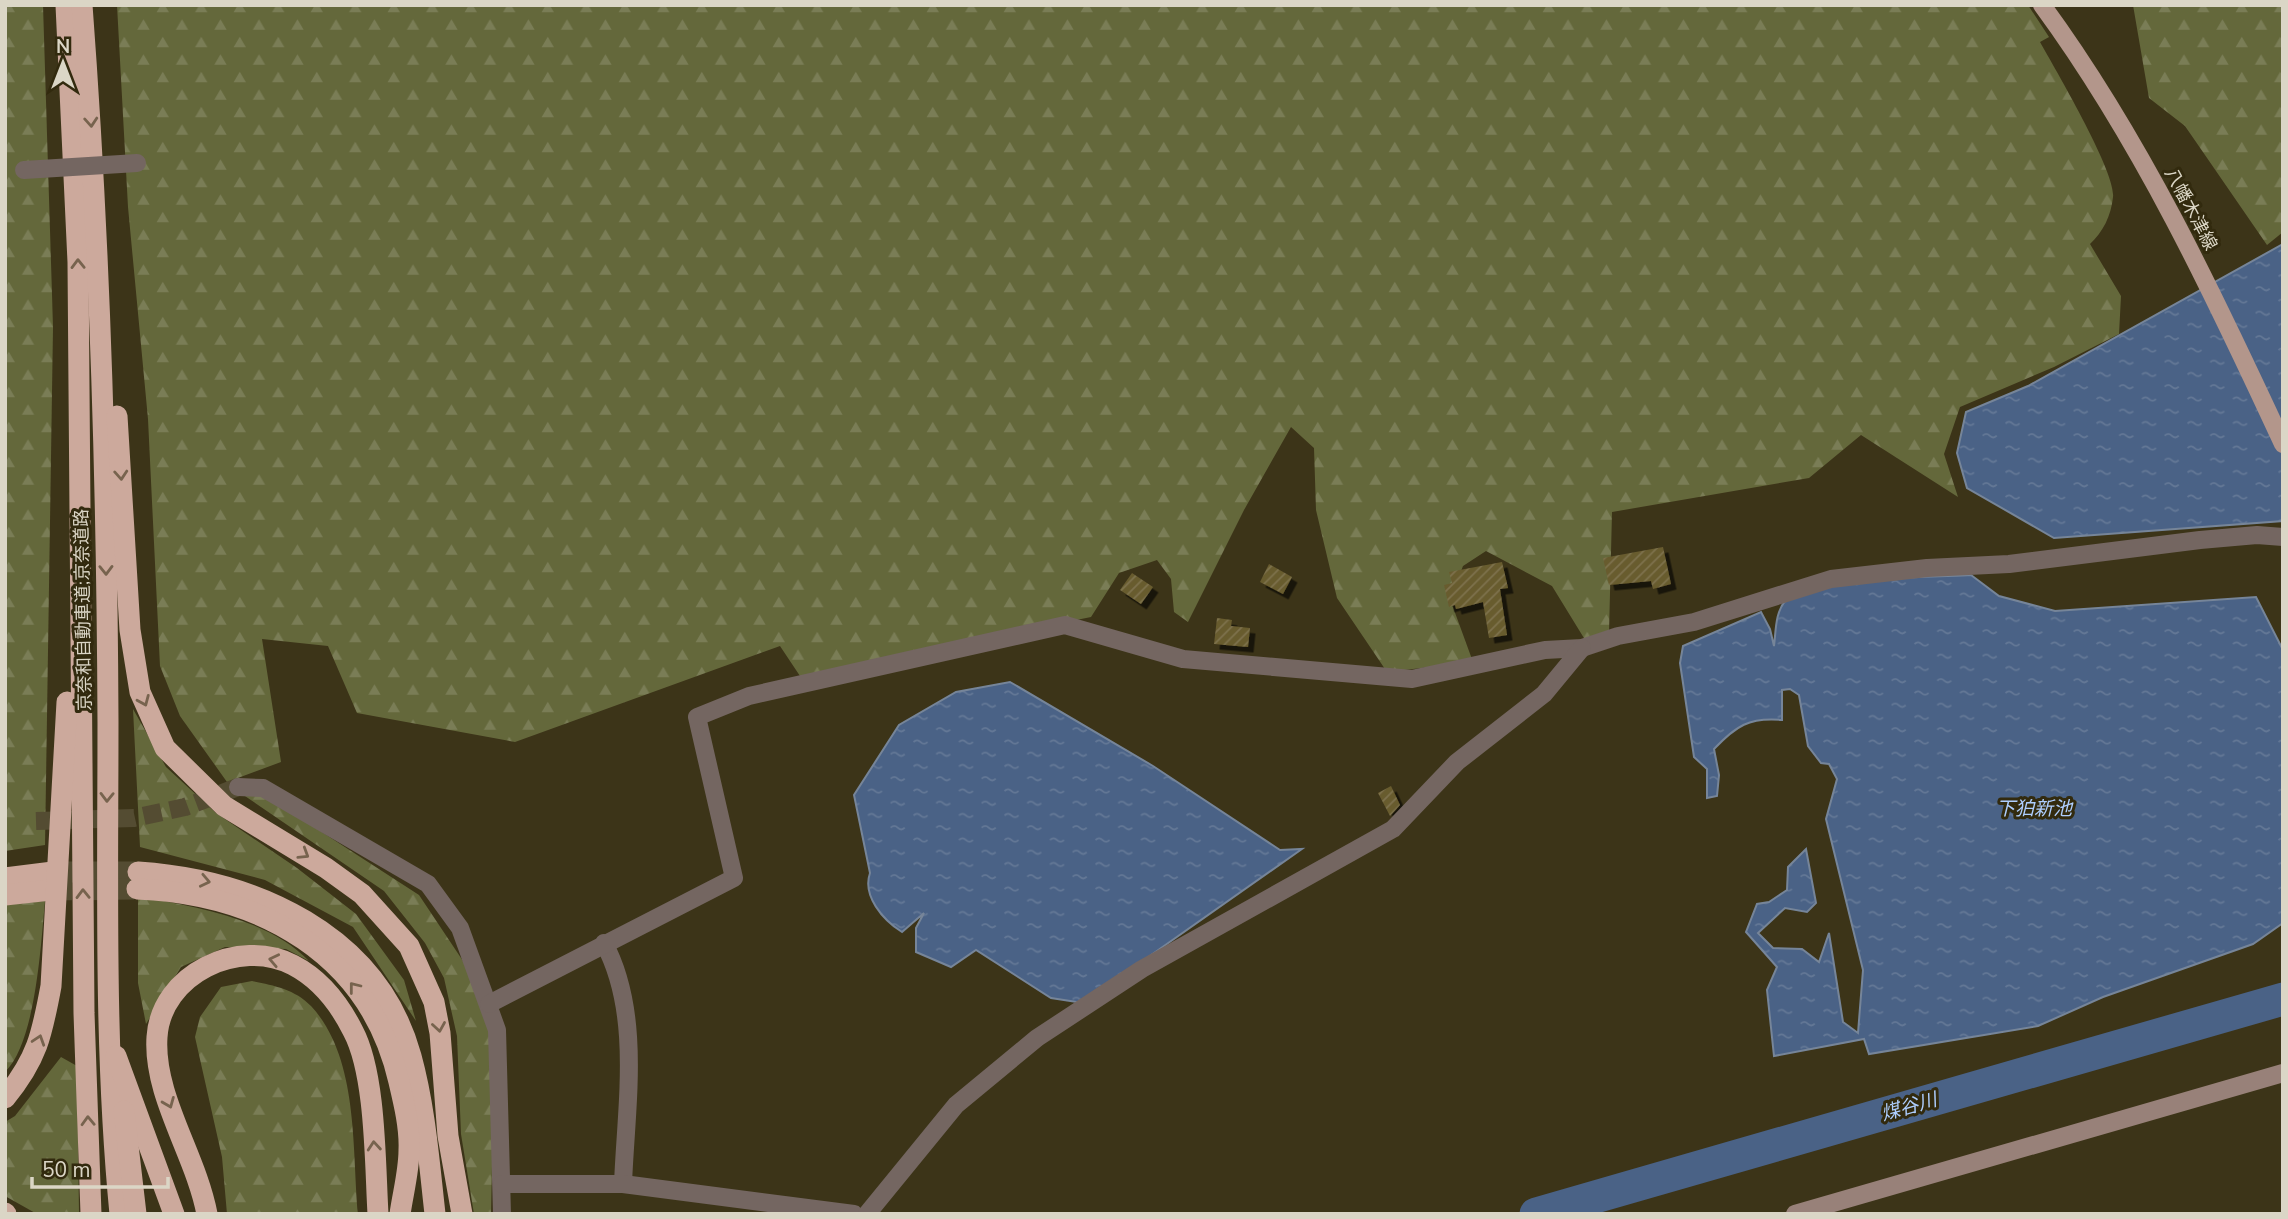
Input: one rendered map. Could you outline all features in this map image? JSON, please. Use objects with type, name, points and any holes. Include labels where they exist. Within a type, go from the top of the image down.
[{"type":"highway","name":"京奈和自動車道;京奈道路","points":[[66,5],[79,314],[84,1013],[91,1214]]},
{"type":"highway","name":"京奈和自動車道;京奈道路","points":[[82,5],[99,261],[106,612],[110,1115],[120,1214]]},
{"type":"highway","points":[[99,261],[116,403],[130,630],[140,692],[165,748],[224,806],[326,868],[362,894],[409,946],[434,1002],[440,1033],[453,1214]]},
{"type":"highway","points":[[5,1098],[31,1065],[44,1026],[51,986],[67,725],[70,401],[79,314]]},
{"type":"highway","points":[[5,878],[52,881],[5,895]]},
{"type":"highway","points":[[137,880],[207,881],[251,893],[317,927],[346,952],[385,1000],[410,1054],[422,1106],[410,1214]]},
{"type":"highway","points":[[207,1214],[163,1086],[157,1060],[157,1035],[162,1012],[172,993],[188,977],[205,967],[244,956],[272,959],[293,965],[314,979],[332,997],[355,1034],[369,1096],[378,1214]]},
{"type":"highway","points":[[107,977],[136,1214]]},
{"type":"highway","points":[[116,1056],[142,1129],[160,1169],[174,1214]]},
{"type":"highway","points":[[142,1129],[150,1214]]},
{"type":"highway","points":[[448,1136],[463,1214]]},
{"type":"highway","points":[[400,1214],[418,1150]]},
{"type":"highway","points":[[418,1150],[426,1214]]},
{"type":"highway","points":[[418,1150],[436,1214]]},
{"type":"highway","points":[[160,1169],[163,1214]]},
{"type":"highway","points":[[195,1178],[197,1214]]},
{"type":"main road","name":"八幡木津線","points":[[2042,5],[2135,149],[2181,233],[2283,444]]},
{"type":"street","points":[[24,170],[137,163]]},
{"type":"street","points":[[489,1004],[734,878],[697,717],[749,696],[1065,625],[1183,659],[1412,679],[1545,650],[1582,648],[1618,636],[1694,622],[1831,579],[1927,568],[2009,564],[2200,540],[2257,535],[2283,537]]},
{"type":"street","points":[[867,1214],[956,1105],[1037,1038],[1142,969],[1393,829],[1457,762],[1544,694],[1582,648]]},
{"type":"street","points":[[238,787],[262,788],[428,884],[460,928],[497,1030],[502,1214]]},
{"type":"street","points":[[604,943],[616,965],[628,1026],[623,1184]]},
{"type":"street","points":[[1796,1214],[2283,1073]]},
{"type":"street","points":[[502,1184],[623,1184],[854,1214]]},
{"type":"green space","points":[[5,5],[43,5],[53,327],[45,845],[5,851]]},
{"type":"green space","points":[[117,5],[2028,5],[2049,37],[2040,42],[2095,144],[2111,184],[2113,197],[2108,217],[2090,244],[2121,296],[2119,334],[2054,367],[1960,407],[1944,454],[1958,497],[1861,435],[1809,478],[1612,512],[1609,633],[1587,643],[1552,586],[1486,551],[1463,566],[1450,599],[1473,662],[1387,672],[1337,598],[1316,510],[1314,448],[1291,427],[1244,510],[1188,622],[1174,612],[1171,579],[1157,560],[1119,573],[1091,617],[800,676],[780,646],[515,742],[357,713],[328,646],[262,639],[281,762],[227,782],[180,716],[160,666],[148,419],[128,207]]},
{"type":"green space","points":[[2133,5],[2283,5],[2283,232],[2267,245],[2185,126],[2149,98]]},
{"type":"green space","points":[[133,709],[166,767],[216,813],[297,868],[356,914],[404,980],[416,1021],[353,927],[265,880],[140,847]]},
{"type":"green space","points":[[242,794],[263,794],[419,895],[467,967],[488,1024],[494,1070],[491,1214],[474,1214],[461,1134],[457,1036],[444,978],[425,943],[384,891]]},
{"type":"green space","points":[[138,896],[206,910],[252,924],[292,946],[309,961],[286,949],[225,947],[181,967],[146,1024],[138,983]]},
{"type":"green space","points":[[45,901],[39,966],[30,1016],[24,1039],[5,1072],[5,905]]},
{"type":"green space","points":[[252,981],[283,989],[305,1000],[327,1027],[338,1051],[350,1105],[358,1214],[227,1214],[222,1157],[195,1037],[200,1017],[221,987]]},
{"type":"green space","points":[[61,1057],[77,1066],[79,1214],[37,1214],[5,1196],[5,1122],[15,1116]]},
{"type":"water","points":[[2283,244],[2283,521],[2054,538],[1967,488],[1957,453],[1966,412],[2028,386]]},
{"type":"water","name":"下狛新池","points":[[1971,575],[1999,596],[2055,611],[2256,597],[2283,650],[2283,923],[2253,944],[2103,997],[2038,1026],[1869,1054],[1864,1039],[1774,1056],[1767,990],[1777,967],[1746,932],[1757,904],[1769,902],[1787,890],[1788,867],[1806,849],[1816,903],[1807,912],[1785,908],[1758,933],[1773,948],[1802,949],[1819,962],[1829,933],[1843,1022],[1858,1033],[1863,970],[1826,819],[1837,779],[1829,764],[1821,763],[1808,746],[1799,695],[1790,689],[1782,690],[1782,720],[1761,720],[1744,725],[1729,734],[1714,749],[1719,775],[1717,796],[1707,798],[1707,769],[1694,757],[1680,663],[1683,646],[1761,612],[1770,629],[1774,646],[1782,605],[1798,592],[1873,580]]},
{"type":"water","points":[[1010,682],[1153,766],[1280,850],[1302,849],[1083,1003],[1051,998],[976,950],[951,967],[916,952],[916,928],[924,913],[902,932],[876,907],[869,890],[870,873],[854,795],[899,725],[956,692]]},
{"type":"building","points":[[1663,547],[1671,584],[1653,589],[1651,581],[1609,585],[1603,558]]},
{"type":"building","points":[[1502,562],[1508,588],[1500,589],[1507,635],[1489,638],[1483,602],[1456,609],[1455,605],[1449,607],[1444,585],[1452,583],[1449,572]]},
{"type":"building","points":[[1269,564],[1292,577],[1283,594],[1260,582]]},
{"type":"building","points":[[1132,573],[1153,587],[1141,604],[1120,590]]},
{"type":"building","points":[[1217,618],[1232,620],[1231,626],[1250,628],[1248,647],[1214,644]]},
{"type":"building","points":[[1391,786],[1400,805],[1390,816],[1378,793]]},
{"type":"waterway","name":"煤谷川","points":[[1536,1214],[2283,999]]},
{"type":"tunnel","points":[[36,821],[134,818],[185,807],[238,787]]},
{"type":"tunnel","points":[[53,872],[138,872]]},
{"type":"tunnel","points":[[51,890],[137,889]]}]
